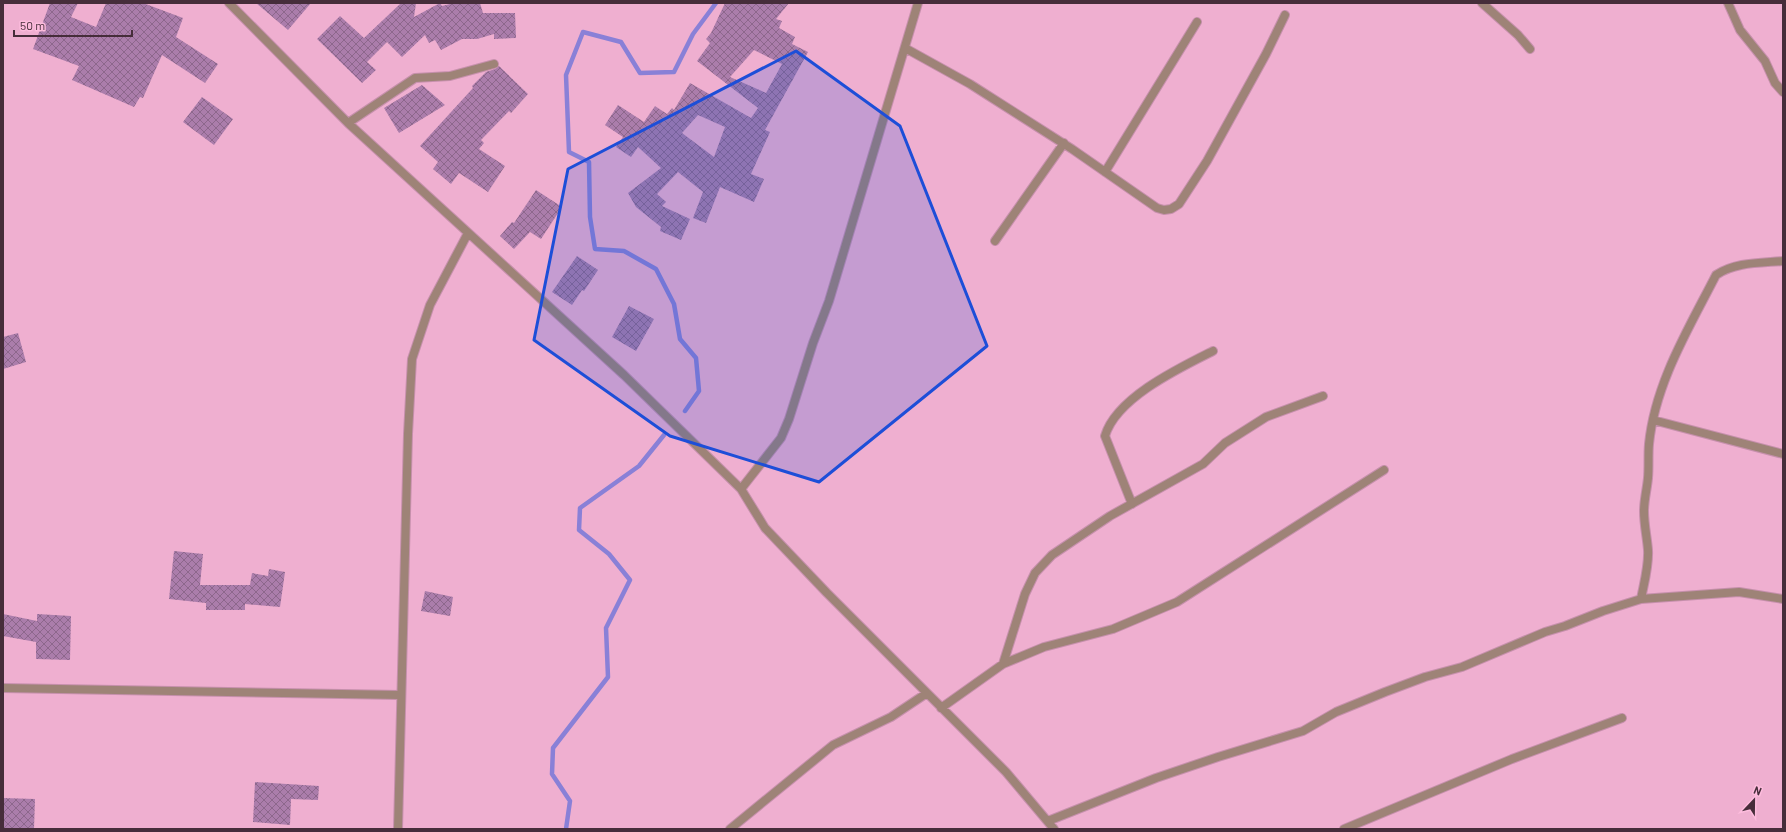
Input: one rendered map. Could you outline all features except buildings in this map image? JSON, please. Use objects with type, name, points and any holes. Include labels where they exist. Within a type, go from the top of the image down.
[{"type":"street","points":[[228,3],[348,123],[624,375],[740,489],[765,528],[827,593],[1006,772],[1054,829]]},
{"type":"street","points":[[740,489],[781,438],[789,419],[813,343],[829,301],[918,3]]},
{"type":"street","points":[[1482,3],[1518,35],[1530,49]]},
{"type":"street","points":[[1728,3],[1740,30],[1765,61],[1775,83],[1783,92]]},
{"type":"street","points":[[905,48],[970,84],[1064,143],[1158,208],[1164,210],[1171,209],[1179,204],[1207,161],[1266,54],[1285,16]]},
{"type":"street","points":[[1105,172],[1197,22]]},
{"type":"street","points":[[348,123],[415,78],[450,76],[494,64]]},
{"type":"street","points":[[994,241],[1064,143]]},
{"type":"street","points":[[398,829],[400,695],[408,434],[412,359],[430,305],[468,233]]},
{"type":"street","points":[[1641,599],[1646,575],[1648,551],[1644,531],[1644,509],[1648,478],[1649,445],[1660,393],[1683,339],[1716,275],[1724,269],[1738,265],[1783,261]]},
{"type":"street","points":[[1132,504],[1106,436],[1108,426],[1120,411],[1161,378],[1213,351]]},
{"type":"street","points":[[1003,664],[1024,594],[1035,573],[1052,555],[1110,516],[1203,464],[1224,443],[1266,417],[1323,396]]},
{"type":"street","points":[[1654,420],[1783,454]]},
{"type":"street","points":[[941,708],[1003,664],[1044,647],[1113,629],[1177,602],[1384,470]]},
{"type":"street","points":[[1048,821],[1156,778],[1303,731],[1336,712],[1385,692],[1425,677],[1462,667],[1545,632],[1641,599],[1740,592],[1783,599]]},
{"type":"street","points":[[3,688],[400,695]]},
{"type":"street","points":[[730,829],[833,745],[891,717],[927,693]]},
{"type":"street","points":[[1344,829],[1512,759],[1622,718]]},
{"type":"highlighted area","points":[[796,51],[900,126],[987,346],[819,482],[670,436],[534,340],[568,169]]},
{"type":"waterway","points":[[685,411],[699,391],[696,358],[680,339],[674,304],[656,269],[624,251],[595,249],[590,217],[589,162],[569,152],[566,75],[583,32],[621,42],[640,73],[674,72],[693,34],[716,3]]},
{"type":"waterway","points":[[566,829],[570,801],[552,774],[553,748],[608,677],[606,628],[630,580],[609,554],[579,530],[580,508],[639,466],[664,435]]}]
